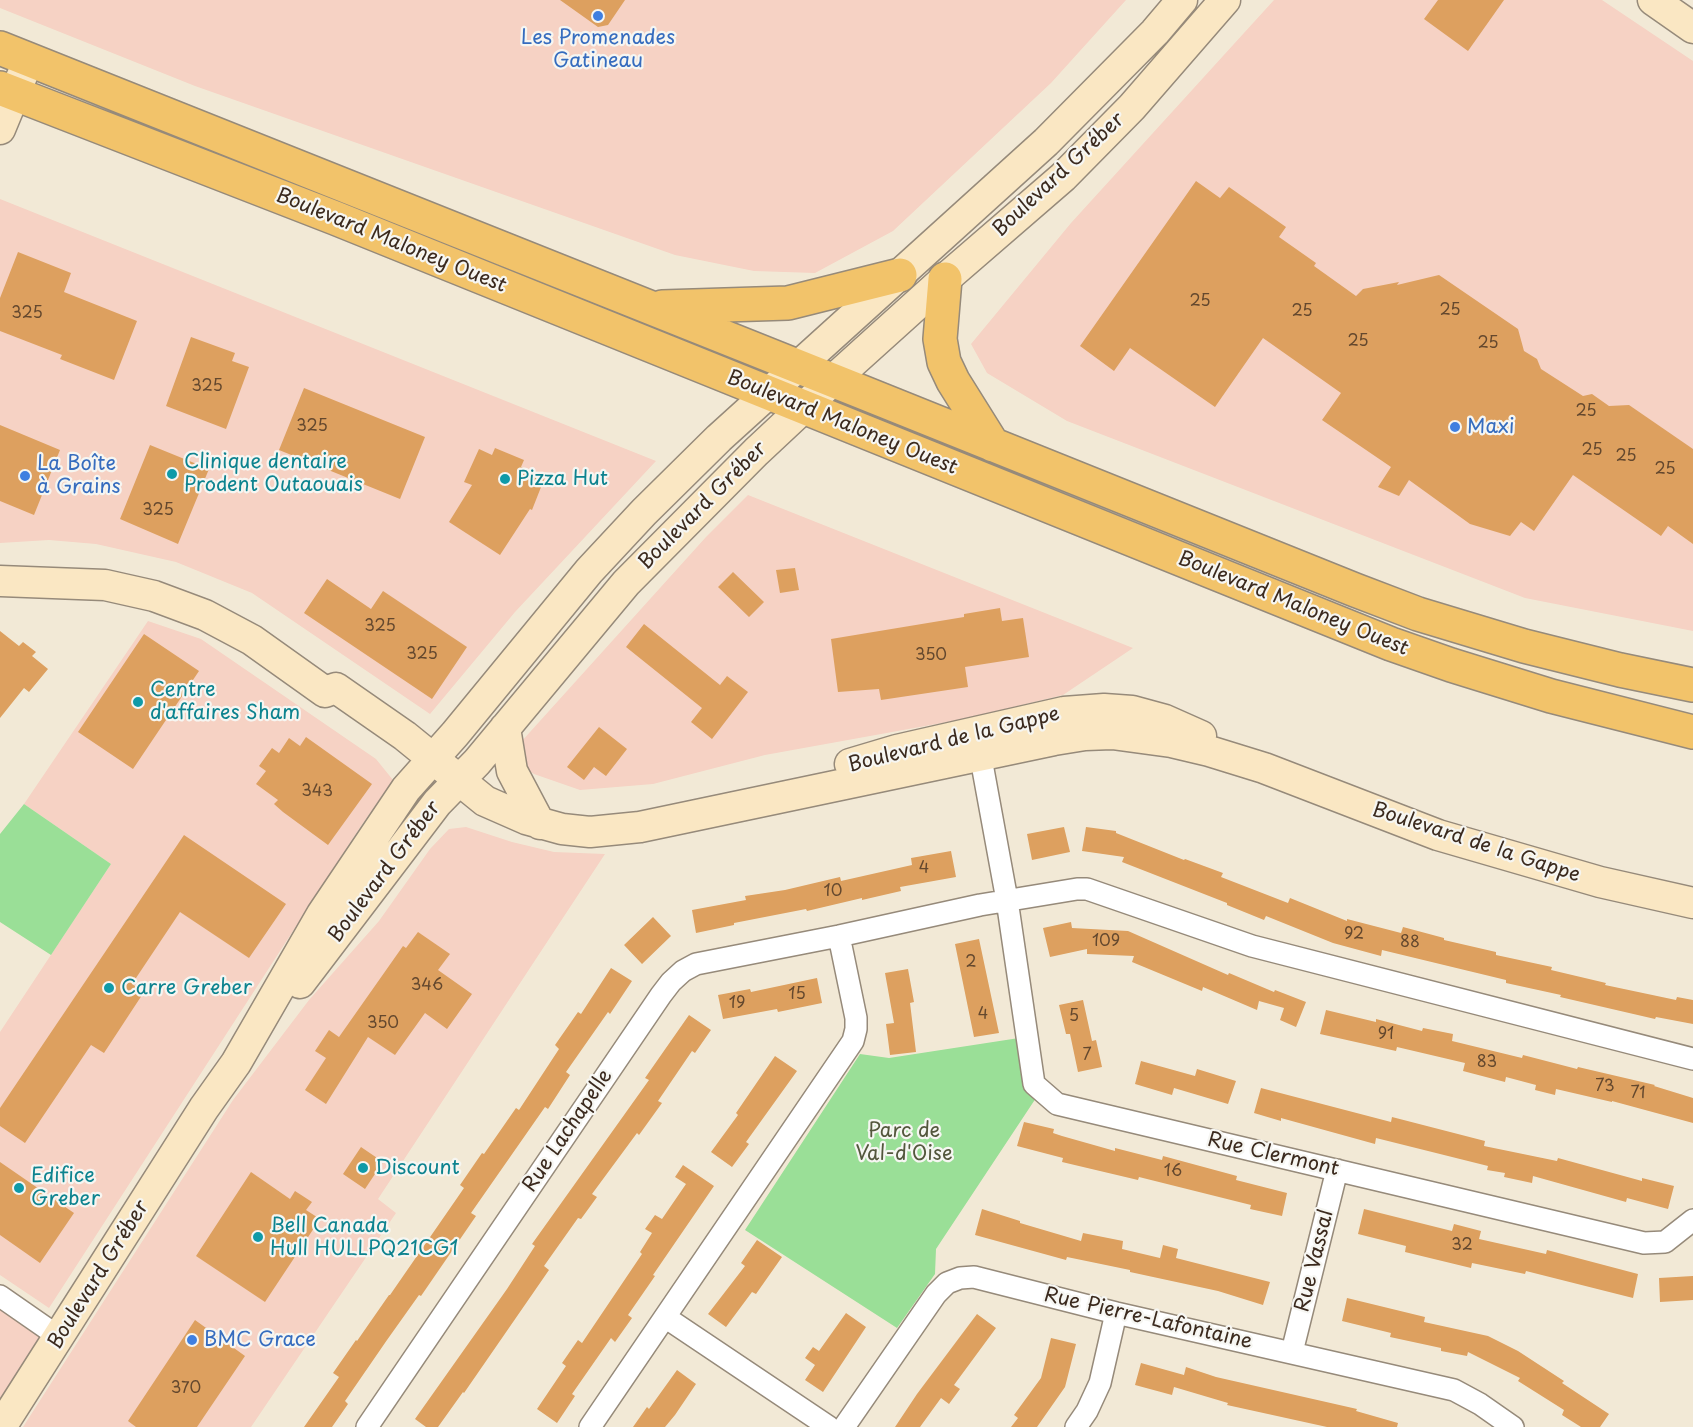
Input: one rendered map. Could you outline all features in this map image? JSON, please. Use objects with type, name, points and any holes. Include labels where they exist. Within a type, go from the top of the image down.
[{"type":"main road","name":"Boulevard Gréber","points":[[236,1063],[322,914],[406,789],[611,547],[719,438],[1084,106],[1155,32],[1182,0]]},
{"type":"main road","name":"Boulevard Gréber","points":[[1,1427],[204,1108],[236,1063],[344,927],[437,803],[477,762],[626,582],[832,380],[1063,177],[1100,141],[1225,0]]},
{"type":"main road","points":[[1653,0],[1693,28]]},
{"type":"main road","points":[[0,129],[9,70]]},
{"type":"main road","name":"Boulevard Maloney Ouest","points":[[9,70],[649,308],[1418,614],[1556,654],[1693,685]]},
{"type":"main road","name":"Boulevard Maloney Ouest","points":[[9,70],[335,218],[1420,654],[1551,696],[1693,732]]},
{"type":"main road","points":[[649,308],[788,303],[900,274]]},
{"type":"main road","points":[[945,279],[940,339],[944,362],[953,381],[993,445]]},
{"type":"main road","name":"Boulevard de la Gappe","points":[[0,581],[105,585],[154,596],[205,615],[243,635],[326,692],[336,688],[405,736],[485,801],[540,824],[571,831],[590,832],[640,827],[978,743],[1064,712],[1122,710],[1165,720],[1221,745],[1264,768],[1438,836],[1591,880],[1693,903]]},
{"type":"main road","points":[[505,728],[512,771],[540,824]]},
{"type":"street","name":"Rue Clermont","points":[[978,743],[1007,900],[1034,1084],[1057,1104],[1644,1243],[1665,1242],[1693,1220]]},
{"type":"street","points":[[1007,900],[1077,889],[1087,890],[1252,946],[1693,1059]]},
{"type":"street","name":"Rue Lachapelle","points":[[367,1427],[671,982],[683,971],[696,964],[1007,900]]},
{"type":"street","points":[[590,1427],[853,1041],[856,1017],[839,936]]},
{"type":"street","name":"Rue Vassal","points":[[1292,1352],[1337,1170]]},
{"type":"street","name":"Rue Pierre-Lafontaine","points":[[844,1427],[936,1294],[946,1283],[960,1278],[974,1277],[1116,1313],[1454,1389],[1513,1427]]},
{"type":"street","points":[[0,1296],[59,1337]]},
{"type":"street","points":[[1076,1427],[1087,1412],[1100,1383],[1116,1313]]},
{"type":"street","points":[[665,1317],[829,1427]]},
{"type":"shaded area","name":"Les Promenades Gatineau","points":[[0,0],[1126,0],[1051,83],[893,231],[815,273],[754,271],[675,255],[195,86],[0,8]]},
{"type":"shaded area","points":[[1274,0],[1602,0],[1693,61],[1693,631],[1525,598],[1067,421],[987,373],[971,344],[1071,223]]},
{"type":"shaded area","points":[[0,199],[656,461],[515,612],[430,714],[252,593],[176,562],[96,544],[49,540],[0,543]]},
{"type":"shaded area","points":[[748,495],[1133,648],[1063,695],[964,719],[765,755],[653,784],[580,790],[534,774],[518,764],[521,742],[706,537]]},
{"type":"shaded area","points":[[148,621],[201,639],[376,759],[393,780],[49,1308],[0,1275],[0,1032],[111,864],[24,804]]},
{"type":"shaded area","points":[[466,827],[512,842],[554,852],[605,854],[378,1199],[396,1213],[251,1427],[23,1427],[233,1100],[309,1000],[379,921],[430,849],[449,829]]},
{"type":"shaded area","points":[[0,1296],[59,1337],[0,1427]]},
{"type":"green space","points":[[24,804],[111,864],[51,955],[0,922],[0,834]]},
{"type":"green space","name":"Parc de Val-d'Oise","points":[[1019,1038],[1036,1098],[936,1249],[935,1274],[897,1328],[745,1230],[860,1054],[889,1058]]},
{"type":"building","name":"Les Promenades Gatineau","points":[[560,0],[625,0],[608,25],[598,27]]},
{"type":"building","points":[[1438,0],[1504,0],[1468,51],[1424,19]]},
{"type":"building","points":[[1196,181],[1220,198],[1229,187],[1286,227],[1279,237],[1316,263],[1314,266],[1356,296],[1363,289],[1399,282],[1397,285],[1439,275],[1518,329],[1524,351],[1537,359],[1541,369],[1583,396],[1592,394],[1609,406],[1629,405],[1693,449],[1693,544],[1668,526],[1661,536],[1573,475],[1534,531],[1521,522],[1510,536],[1470,524],[1409,480],[1399,496],[1378,487],[1391,467],[1322,420],[1341,393],[1263,338],[1215,407],[1130,348],[1114,371],[1080,346]]},
{"type":"building","points":[[18,252],[71,273],[64,292],[137,321],[114,380],[60,359],[62,355],[0,331],[0,298]]},
{"type":"building","points":[[191,337],[235,353],[232,361],[249,367],[226,429],[166,406]]},
{"type":"building","points":[[304,388],[425,437],[400,499],[279,450]]},
{"type":"building","name":"La Boîte à Grains","points":[[0,425],[60,450],[34,515],[0,501]]},
{"type":"building","points":[[150,445],[209,469],[178,544],[120,519]]},
{"type":"building","points":[[495,448],[524,460],[521,467],[545,477],[532,510],[530,509],[500,555],[449,522],[472,485],[464,482],[479,449],[492,455]]},
{"type":"building","points":[[795,568],[799,590],[780,593],[776,570]]},
{"type":"building","points":[[733,572],[764,602],[749,617],[718,587]]},
{"type":"building","points":[[327,579],[371,609],[383,591],[467,647],[432,699],[304,613]]},
{"type":"building","points":[[1000,608],[1002,621],[1023,618],[1029,657],[965,667],[968,687],[881,700],[879,689],[838,692],[831,639],[964,617],[964,614]]},
{"type":"building","points":[[644,624],[720,685],[727,676],[748,692],[712,739],[691,722],[702,708],[626,647]]},
{"type":"building","points":[[0,631],[19,646],[23,642],[36,652],[32,656],[48,669],[29,692],[24,688],[0,718]]},
{"type":"building","name":"Centre d'affaires Sham","points":[[144,634],[199,671],[133,769],[78,732]]},
{"type":"building","points":[[599,727],[627,749],[606,776],[594,767],[584,780],[567,767]]},
{"type":"building","points":[[306,737],[372,784],[328,845],[283,812],[274,804],[278,800],[256,784],[266,771],[259,766],[272,748],[279,753],[289,738],[300,746]]},
{"type":"building","points":[[1064,827],[1070,852],[1032,860],[1027,834]]},
{"type":"building","points":[[1086,827],[1116,831],[1116,833],[1184,860],[1223,873],[1221,877],[1288,903],[1290,898],[1347,921],[1347,919],[1401,933],[1403,927],[1444,938],[1444,940],[1496,952],[1496,955],[1552,967],[1551,970],[1606,983],[1605,985],[1676,1000],[1677,997],[1693,1000],[1693,1024],[1656,1017],[1655,1019],[1560,997],[1561,995],[1506,983],[1506,980],[1382,950],[1381,956],[1333,943],[1266,916],[1264,920],[1122,862],[1124,857],[1082,851]]},
{"type":"building","name":"Carre Greber","points":[[184,835],[286,904],[249,958],[180,912],[132,984],[144,992],[104,1053],[91,1045],[25,1143],[0,1126],[0,1108]]},
{"type":"building","points":[[951,851],[956,877],[900,887],[901,891],[862,900],[862,898],[807,911],[806,909],[734,923],[734,925],[696,933],[692,910],[746,900],[745,896],[785,890],[840,877],[841,881],[912,865],[911,858]]},
{"type":"building","points":[[653,917],[671,936],[642,964],[624,945]]},
{"type":"building","points":[[1071,922],[1072,928],[1128,931],[1228,975],[1229,973],[1274,992],[1275,990],[1306,1002],[1296,1027],[1280,1020],[1284,1008],[1259,1001],[1257,1010],[1203,987],[1202,991],[1132,962],[1134,956],[1087,954],[1087,949],[1050,957],[1043,928]]},
{"type":"building","points":[[418,932],[450,954],[438,970],[472,994],[447,1029],[425,1013],[395,1055],[368,1037],[326,1104],[305,1090],[326,1058],[315,1051],[329,1030],[339,1037],[403,946],[406,948]]},
{"type":"building","points":[[979,939],[999,1033],[974,1037],[955,944]]},
{"type":"building","points":[[611,968],[632,981],[566,1072],[570,1075],[548,1109],[545,1107],[471,1213],[476,1216],[345,1401],[348,1404],[332,1427],[304,1427],[339,1377],[333,1373],[464,1188],[460,1185],[482,1153],[484,1154],[516,1108],[519,1110],[559,1049],[555,1045],[578,1012],[581,1014]]},
{"type":"building","points":[[908,969],[914,1002],[910,1003],[916,1052],[890,1055],[886,1024],[894,1023],[885,973]]},
{"type":"building","points":[[817,978],[822,1003],[778,1012],[777,1009],[723,1019],[718,995],[750,989],[751,992]]},
{"type":"building","points":[[1083,1000],[1092,1041],[1096,1040],[1102,1067],[1078,1072],[1070,1034],[1066,1034],[1059,1005]]},
{"type":"building","points":[[1326,1010],[1376,1022],[1376,1019],[1422,1031],[1423,1028],[1453,1034],[1452,1041],[1655,1085],[1693,1098],[1693,1123],[1612,1101],[1556,1089],[1555,1095],[1535,1090],[1536,1085],[1506,1077],[1505,1082],[1463,1071],[1465,1063],[1397,1047],[1396,1051],[1320,1034]]},
{"type":"building","points":[[689,1015],[711,1030],[695,1053],[692,1051],[658,1101],[662,1103],[639,1135],[637,1133],[592,1194],[597,1197],[581,1219],[578,1218],[544,1266],[549,1270],[464,1393],[438,1427],[426,1427],[415,1419],[507,1289],[535,1246],[532,1244],[649,1080],[645,1078]]},
{"type":"building","points":[[775,1056],[797,1071],[746,1142],[749,1144],[732,1167],[711,1152],[738,1115],[736,1113]]},
{"type":"building","points":[[1141,1061],[1195,1076],[1197,1069],[1236,1081],[1228,1104],[1174,1088],[1172,1095],[1135,1084]]},
{"type":"building","points":[[1261,1088],[1391,1122],[1392,1117],[1485,1141],[1484,1146],[1557,1161],[1558,1158],[1642,1181],[1642,1178],[1674,1186],[1668,1209],[1627,1198],[1626,1202],[1533,1176],[1532,1183],[1504,1177],[1505,1173],[1487,1170],[1488,1166],[1376,1138],[1375,1144],[1281,1118],[1281,1121],[1254,1113]]},
{"type":"building","points":[[1024,1122],[1054,1129],[1053,1133],[1115,1151],[1115,1148],[1162,1160],[1163,1156],[1237,1176],[1236,1180],[1287,1193],[1282,1216],[1250,1209],[1251,1205],[1139,1177],[1138,1180],[1062,1162],[1063,1158],[1017,1146]]},
{"type":"building","name":"Discount","points":[[361,1147],[383,1162],[365,1189],[343,1174]]},
{"type":"building","name":"Edifice Greber","points":[[0,1162],[74,1213],[40,1263],[0,1235]]},
{"type":"building","points":[[683,1165],[714,1186],[628,1315],[632,1318],[615,1342],[611,1338],[572,1394],[575,1396],[557,1423],[537,1409],[566,1366],[562,1363],[578,1340],[582,1343],[642,1254],[640,1252],[652,1233],[645,1229],[655,1215],[662,1219],[686,1184],[675,1177]]},
{"type":"building","name":"Bell Canada Hull HULLPQ21CG1","points":[[251,1172],[290,1199],[295,1191],[312,1202],[306,1210],[320,1219],[265,1302],[196,1256]]},
{"type":"building","points":[[982,1209],[1081,1241],[1083,1233],[1123,1241],[1122,1249],[1160,1258],[1163,1245],[1178,1249],[1176,1258],[1270,1282],[1263,1305],[1218,1291],[1130,1272],[1130,1270],[1067,1257],[1066,1260],[975,1235]]},
{"type":"building","points":[[1364,1209],[1452,1231],[1454,1224],[1481,1231],[1479,1239],[1546,1254],[1547,1250],[1638,1274],[1633,1298],[1526,1271],[1525,1274],[1472,1263],[1471,1268],[1405,1252],[1406,1246],[1358,1234]]},
{"type":"building","points":[[757,1240],[782,1257],[756,1294],[752,1292],[726,1327],[708,1314],[745,1266],[741,1263]]},
{"type":"building","points":[[1693,1276],[1693,1300],[1660,1302],[1659,1278]]},
{"type":"building","points":[[1347,1298],[1425,1317],[1424,1322],[1488,1336],[1518,1351],[1609,1414],[1600,1427],[1581,1427],[1562,1415],[1564,1410],[1518,1381],[1520,1378],[1468,1352],[1467,1356],[1441,1351],[1441,1348],[1390,1337],[1391,1333],[1342,1321]]},
{"type":"building","points":[[846,1313],[866,1327],[823,1392],[805,1380],[815,1365],[805,1358],[813,1347],[819,1351]]},
{"type":"building","points":[[977,1314],[996,1328],[954,1385],[960,1389],[949,1404],[941,1398],[920,1427],[895,1427],[917,1394]]},
{"type":"building","points":[[195,1320],[245,1356],[197,1427],[136,1427],[128,1421]]},
{"type":"building","points":[[1051,1338],[1076,1344],[1065,1387],[1037,1427],[1011,1427],[1018,1418],[1014,1415],[1041,1378]]},
{"type":"building","points":[[1141,1363],[1184,1375],[1186,1367],[1216,1377],[1357,1409],[1356,1411],[1398,1423],[1397,1427],[1327,1427],[1227,1405],[1228,1403],[1174,1387],[1172,1395],[1135,1385]]},
{"type":"building","points":[[677,1370],[696,1384],[675,1415],[665,1427],[633,1427],[647,1407],[649,1409]]},
{"type":"place","name":"Les Promenades Gatineau","points":[[598,16]]},
{"type":"place","name":"Maxi","points":[[1455,427]]},
{"type":"place","name":"Clinique dentaire Prodent Outaouais","points":[[172,474]]},
{"type":"place","name":"La Boîte à Grains","points":[[25,476]]},
{"type":"place","name":"Pizza Hut","points":[[505,479]]},
{"type":"place","name":"Centre d'affaires Sham","points":[[138,702]]},
{"type":"place","name":"Carre Greber","points":[[109,988]]},
{"type":"place","name":"Discount","points":[[363,1168]]},
{"type":"place","name":"Edifice Greber","points":[[19,1188]]},
{"type":"place","name":"Bell Canada Hull HULLPQ21CG1","points":[[258,1237]]},
{"type":"place","name":"BMC Grace","points":[[192,1340]]}]
